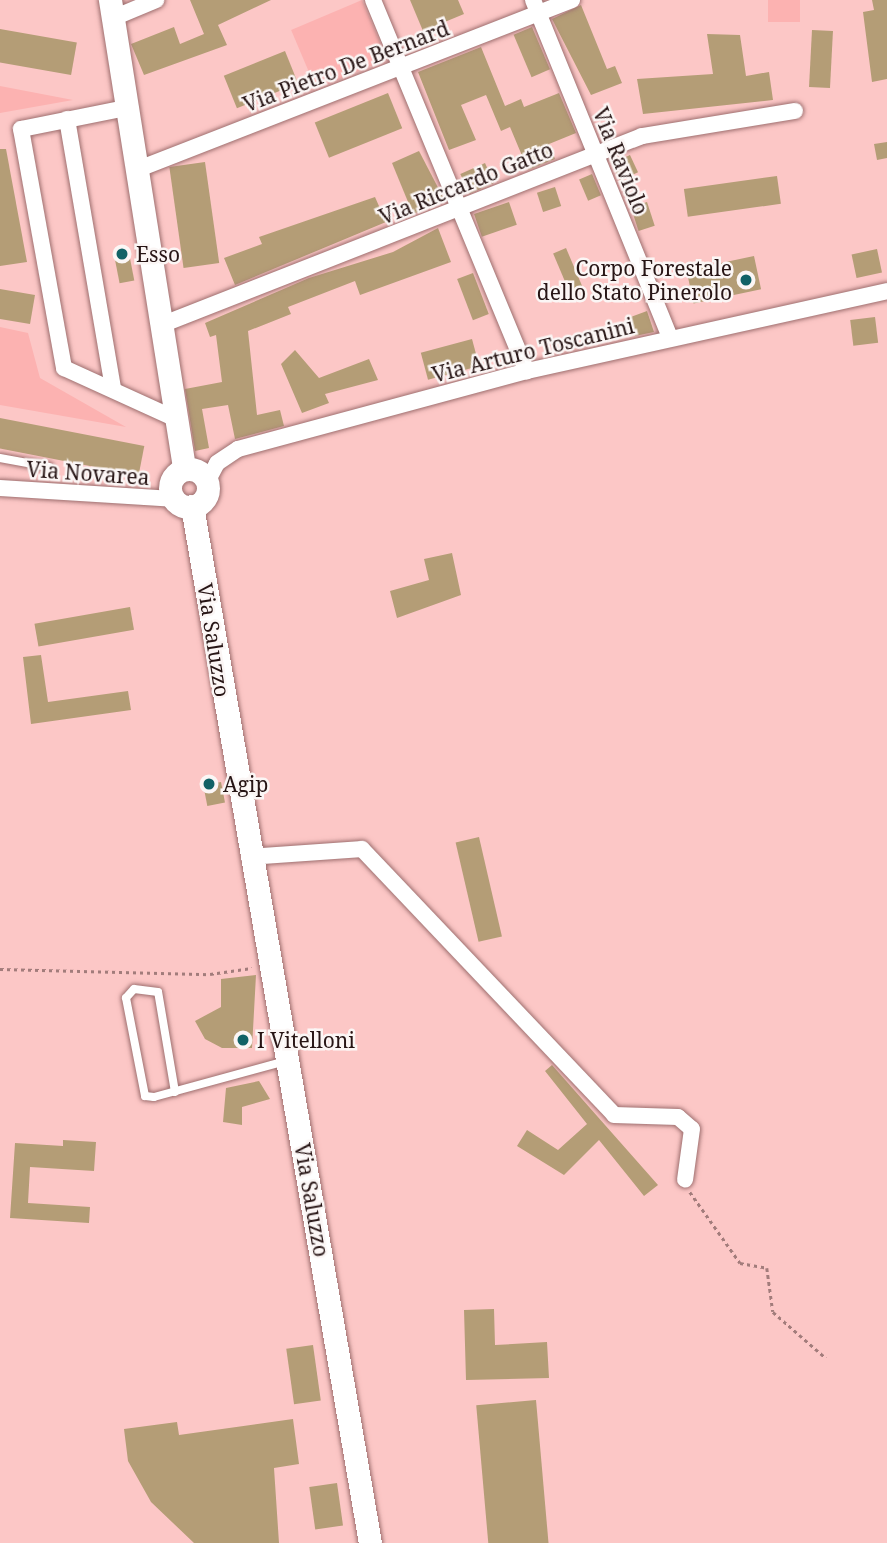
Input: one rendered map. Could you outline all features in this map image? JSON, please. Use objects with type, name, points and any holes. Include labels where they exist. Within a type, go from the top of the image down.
[{"type":"main road","points":[[111,9],[184,469]]},
{"type":"main road","points":[[184,469],[207,482],[205,497],[182,503],[170,481],[184,469]]},
{"type":"main road","name":"Via Saluzzo","points":[[182,503],[249,857],[273,965],[370,1543]]},
{"type":"street","points":[[111,9],[156,0]]},
{"type":"street","points":[[373,0],[527,371]]},
{"type":"street","name":"Via Pietro De Bernard","points":[[136,170],[401,67],[536,6],[572,0]]},
{"type":"street","name":"Via Raviolo","points":[[536,6],[670,338]]},
{"type":"street","points":[[126,108],[21,130],[64,368],[176,419]]},
{"type":"street","name":"Via Riccardo Gatto","points":[[161,325],[642,136],[795,111]]},
{"type":"street","points":[[66,119],[113,389]]},
{"type":"street","name":"Via Arturo Toscanini","points":[[207,482],[217,463],[238,449],[527,371],[887,291]]},
{"type":"street","name":"Via Novarea","points":[[0,488],[182,503]]},
{"type":"street","points":[[249,857],[362,849],[614,1115],[678,1117],[692,1129],[685,1180]]},
{"type":"lane","points":[[0,458],[49,467]]},
{"type":"lane","points":[[175,1091],[158,992],[134,989],[126,998],[144,1094],[175,1091],[289,1060]]},
{"type":"path","points":[[0,969],[210,974],[273,965]]},
{"type":"path","points":[[685,1180],[720,1243],[740,1263],[767,1268],[774,1312],[826,1358]]},
{"type":"shaded area","points":[[362,0],[387,59],[316,89],[291,30]]},
{"type":"shaded area","points":[[768,0],[800,0],[800,22],[768,22]]},
{"type":"shaded area","points":[[0,86],[73,100],[0,113]]},
{"type":"shaded area","points":[[0,327],[28,333],[40,378],[126,427],[0,405]]},
{"type":"building","points":[[190,0],[271,0],[218,25],[227,45],[144,75],[131,44],[174,27],[180,44],[204,34]]},
{"type":"building","points":[[410,0],[458,0],[464,14],[423,31]]},
{"type":"building","points":[[872,0],[887,0],[887,79],[872,82],[863,12],[874,10]]},
{"type":"building","points":[[581,5],[607,69],[615,66],[622,83],[591,95],[552,19]]},
{"type":"building","points":[[532,27],[550,69],[532,77],[514,35]]},
{"type":"building","points":[[0,29],[77,43],[71,75],[0,63]]},
{"type":"building","points":[[812,30],[833,31],[830,88],[809,87]]},
{"type":"building","points":[[707,34],[740,35],[746,76],[769,72],[773,100],[643,114],[637,79],[713,74]]},
{"type":"building","points":[[481,47],[505,106],[521,99],[524,107],[559,93],[576,133],[549,144],[555,159],[528,170],[510,127],[501,131],[486,95],[461,105],[476,140],[449,150],[418,72]]},
{"type":"building","points":[[285,51],[298,83],[237,108],[224,76]]},
{"type":"building","points":[[388,93],[402,128],[329,158],[315,123]]},
{"type":"building","points":[[887,142],[887,158],[877,160],[874,144]]},
{"type":"building","points":[[0,149],[6,149],[27,262],[0,266]]},
{"type":"building","points":[[419,151],[445,201],[413,214],[392,163]]},
{"type":"building","points":[[630,155],[638,172],[620,181],[612,163]]},
{"type":"building","points":[[205,162],[219,263],[184,268],[169,167]]},
{"type":"building","points":[[485,163],[494,183],[469,194],[460,174]]},
{"type":"building","points":[[592,174],[601,195],[588,201],[579,179]]},
{"type":"building","points":[[777,176],[781,204],[688,217],[684,189]]},
{"type":"building","points":[[555,187],[561,206],[543,212],[537,193]]},
{"type":"building","points":[[375,197],[386,222],[235,285],[224,258],[262,244],[259,237]]},
{"type":"building","points":[[509,202],[517,225],[482,237],[474,214]]},
{"type":"building","points":[[647,202],[655,226],[639,231],[631,207]]},
{"type":"building","points":[[438,228],[451,262],[360,295],[355,281],[288,307],[291,314],[248,331],[257,415],[280,410],[284,426],[235,439],[228,405],[202,409],[209,448],[195,451],[185,389],[222,382],[216,335],[210,337],[205,323],[309,278],[393,252]]},
{"type":"building","points":[[128,248],[134,280],[120,283],[113,251]]},
{"type":"building","points":[[566,248],[583,289],[570,294],[553,253]]},
{"type":"building","points":[[877,249],[882,272],[857,278],[852,254]]},
{"type":"building","points":[[754,256],[761,289],[694,304],[687,270]]},
{"type":"building","points":[[473,273],[489,314],[473,320],[457,279]]},
{"type":"building","points":[[0,289],[35,295],[30,324],[0,319]]},
{"type":"building","points":[[647,311],[654,332],[635,336],[628,318]]},
{"type":"building","points":[[875,317],[878,343],[853,346],[850,320]]},
{"type":"building","points":[[472,339],[479,366],[428,380],[421,353]]},
{"type":"building","points":[[295,350],[319,378],[369,359],[378,380],[325,394],[329,403],[302,413],[281,364]]},
{"type":"building","points":[[0,418],[144,446],[139,475],[0,449]]},
{"type":"building","points":[[452,553],[461,595],[397,618],[390,591],[429,580],[424,559]]},
{"type":"building","points":[[130,607],[134,630],[38,646],[34,624]]},
{"type":"building","points":[[41,655],[48,702],[128,691],[131,710],[31,724],[23,657]]},
{"type":"building","points":[[221,782],[225,803],[207,806],[203,785]]},
{"type":"building","points":[[479,837],[502,936],[479,942],[456,842]]},
{"type":"building","points":[[256,975],[252,1048],[222,1048],[205,1039],[195,1021],[221,1007],[221,979]]},
{"type":"building","points":[[552,1065],[658,1185],[644,1196],[599,1140],[564,1175],[517,1146],[527,1130],[558,1150],[587,1124],[545,1071]]},
{"type":"building","points":[[259,1081],[270,1099],[242,1107],[242,1125],[223,1122],[226,1088]]},
{"type":"building","points":[[63,1140],[96,1142],[94,1171],[30,1167],[28,1203],[90,1207],[89,1223],[10,1218],[15,1143],[63,1146]]},
{"type":"building","points":[[494,1309],[495,1345],[547,1342],[549,1378],[466,1380],[464,1310]]},
{"type":"building","points":[[313,1345],[321,1400],[294,1404],[286,1349]]},
{"type":"building","points":[[536,1400],[549,1543],[488,1543],[476,1405]]},
{"type":"building","points":[[293,1419],[299,1464],[274,1468],[279,1543],[194,1543],[151,1502],[128,1461],[124,1429],[177,1422],[179,1435]]},
{"type":"building","points":[[337,1483],[343,1526],[315,1529],[309,1487]]},
{"type":"place","name":"Esso","points":[[122,254]]},
{"type":"place","name":"Corpo Forestale dello Stato Pinerolo","points":[[746,280]]},
{"type":"place","name":"Agip","points":[[209,784]]},
{"type":"place","name":"I Vitelloni","points":[[243,1040]]}]
